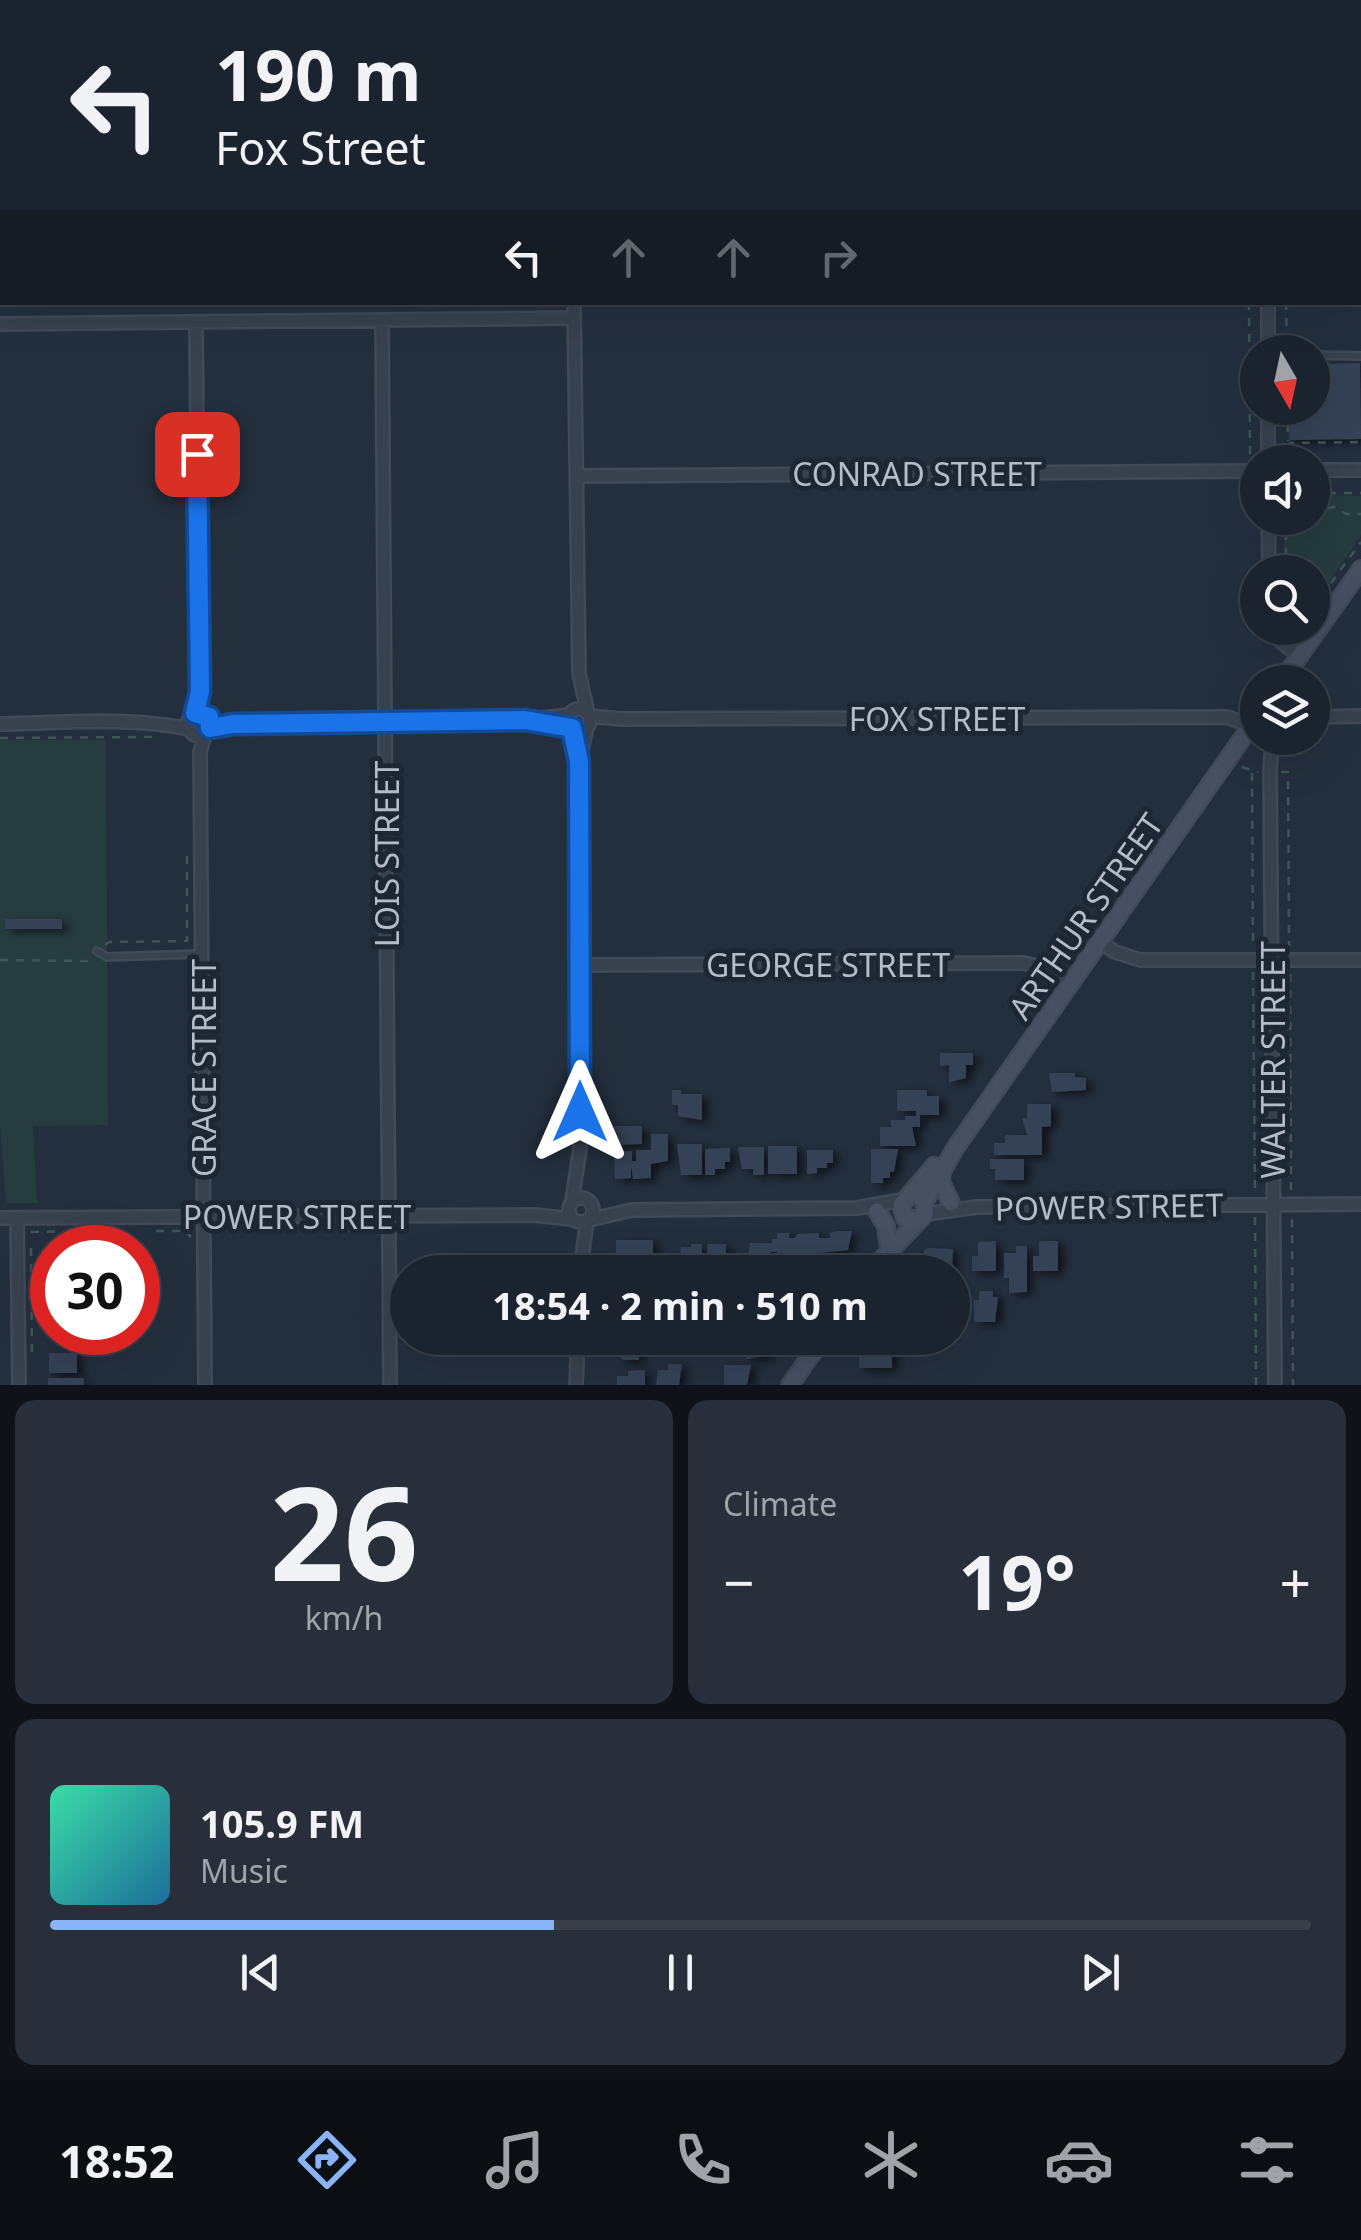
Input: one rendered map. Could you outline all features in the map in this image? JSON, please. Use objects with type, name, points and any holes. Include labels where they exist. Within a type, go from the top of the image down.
[{"type":"street","points":[[574,305],[578,673],[571,720],[579,762],[580,1149],[569,1212],[580,1220]]},
{"type":"street","points":[[1268,305],[1268,335]]},
{"type":"street","points":[[0,324],[574,318]]},
{"type":"street","name":"LOIS STREET","points":[[382,322],[390,1385]]},
{"type":"street","name":"GRACE STREET","points":[[196,324],[205,1385]]},
{"type":"street","points":[[1330,470],[1361,470]]},
{"type":"street","name":"CONRAD STREET","points":[[577,476],[1240,471]]},
{"type":"street","points":[[1293,665],[1361,569]]},
{"type":"street","points":[[1285,645],[1300,656]]},
{"type":"street","points":[[578,673],[588,721],[579,762]]},
{"type":"street","points":[[0,724],[571,720],[582,710],[588,721]]},
{"type":"street","points":[[1330,716],[1361,716]]},
{"type":"street","name":"FOX STREET","points":[[588,721],[1240,719]]},
{"type":"street","points":[[571,720],[577,731],[588,721]]},
{"type":"street","name":"ARTHUR STREET","points":[[880,1255],[1240,741]]},
{"type":"street","name":"WALTER STREET","points":[[1271,755],[1275,1385]]},
{"type":"street","points":[[1100,942],[1140,960],[1361,960]]},
{"type":"street","name":"GEORGE STREET","points":[[580,965],[1024,963],[1048,969],[1072,982]]},
{"type":"street","name":"ARTHUR STREET","points":[[881,1255],[914,1207],[937,1162],[956,1147]]},
{"type":"street","points":[[580,1149],[594,1209],[580,1220]]},
{"type":"street","points":[[942,1170],[941,1182],[950,1202]]},
{"type":"street","points":[[572,1202],[579,1198],[590,1201]]},
{"type":"street","name":"POWER STREET","points":[[590,1201],[632,1210]]},
{"type":"street","name":"POWER STREET","points":[[534,1215],[572,1202]]},
{"type":"street","name":"POWER STREET","points":[[856,1208],[878,1211],[950,1202],[977,1207]]},
{"type":"street","name":"POWER STREET","points":[[0,1218],[17,1225],[204,1217],[534,1215],[580,1220],[632,1210],[1361,1204]]},
{"type":"street","points":[[878,1211],[886,1226],[888,1243]]},
{"type":"street","points":[[580,1220],[580,1255]]},
{"type":"street","points":[[17,1225],[19,1385]]},
{"type":"street","points":[[576,1385],[577,1355]]},
{"type":"street","points":[[790,1385],[811,1355]]},
{"type":"lane","points":[[1330,356],[1361,356]]},
{"type":"lane","points":[[97,951],[107,957],[202,954]]},
{"type":"path","points":[[1248,305],[1253,445]]},
{"type":"path","points":[[1286,305],[1286,335]]},
{"type":"path","points":[[1288,425],[1290,443],[1361,442]]},
{"type":"path","points":[[1330,493],[1361,494]]},
{"type":"path","points":[[1330,509],[1361,514]]},
{"type":"path","points":[[1330,584],[1361,542]]},
{"type":"path","points":[[0,738],[160,737]]},
{"type":"path","points":[[1228,758],[1252,772],[1288,772],[1293,1385]]},
{"type":"path","points":[[1252,772],[1256,1385]]},
{"type":"path","points":[[0,960],[86,961],[110,942],[188,941],[187,844]]},
{"type":"path","points":[[17,1225],[30,1226]]},
{"type":"path","points":[[318,1230],[376,1230]]},
{"type":"path","points":[[160,1231],[186,1231],[190,1236]]},
{"type":"path","points":[[32,1355],[32,1368]]},
{"type":"green space","points":[[1330,495],[1361,496],[1361,535],[1330,580],[1330,555],[1284,555],[1283,535],[1330,535]]},
{"type":"green space","points":[[0,740],[106,740],[108,1125],[33,1126],[37,1203],[6,1203],[0,1125]]},
{"type":"building","points":[[1360,363],[1361,439],[1289,440],[1289,425],[1330,425],[1330,364]]},
{"type":"building","points":[[5,919],[62,919],[62,929],[5,929]]},
{"type":"building","points":[[940,1053],[973,1053],[973,1065],[966,1065],[966,1078],[949,1082],[949,1065],[940,1066]]},
{"type":"building","points":[[1049,1073],[1075,1073],[1075,1077],[1086,1078],[1086,1090],[1052,1092]]},
{"type":"building","points":[[672,1090],[702,1094],[702,1120],[678,1116],[678,1105],[672,1105]]},
{"type":"building","points":[[897,1090],[927,1090],[927,1096],[939,1096],[939,1115],[920,1115],[920,1127],[912,1127],[916,1146],[880,1146],[880,1127],[891,1127],[891,1120],[916,1116],[916,1111],[897,1111]]},
{"type":"building","points":[[1027,1104],[1051,1104],[1051,1126],[1042,1127],[1042,1155],[994,1155],[994,1143],[1005,1143],[1005,1135],[1027,1135],[1022,1118],[1027,1118]]},
{"type":"building","points":[[614,1126],[642,1126],[642,1144],[614,1145]]},
{"type":"building","points":[[651,1134],[668,1134],[668,1161],[651,1164],[651,1178],[633,1179],[631,1166],[631,1178],[615,1179],[614,1152],[632,1151],[632,1161],[636,1161],[636,1150],[651,1150]]},
{"type":"building","points":[[677,1144],[702,1144],[702,1175],[681,1175]]},
{"type":"building","points":[[768,1146],[797,1146],[797,1174],[768,1174]]},
{"type":"building","points":[[738,1147],[764,1147],[764,1175],[742,1169]]},
{"type":"building","points":[[730,1148],[730,1162],[725,1162],[725,1169],[705,1175],[705,1149]]},
{"type":"building","points":[[871,1149],[898,1149],[894,1172],[890,1172],[890,1178],[883,1178],[883,1183],[871,1183]]},
{"type":"building","points":[[807,1150],[833,1150],[833,1163],[807,1174]]},
{"type":"building","points":[[990,1159],[1024,1159],[1024,1180],[995,1180]]},
{"type":"building","points":[[852,1231],[848,1250],[819,1255],[748,1255],[750,1243],[772,1243],[777,1233],[789,1233],[789,1238],[795,1238],[797,1234],[819,1233],[819,1238],[830,1238],[830,1233]]},
{"type":"building","points":[[616,1240],[653,1240],[653,1255],[616,1255]]},
{"type":"building","points":[[996,1241],[996,1271],[972,1271],[972,1256],[978,1256],[978,1242]]},
{"type":"building","points":[[1039,1241],[1058,1241],[1058,1271],[1033,1271]]},
{"type":"building","points":[[702,1244],[702,1255],[680,1255],[681,1247]]},
{"type":"building","points":[[707,1244],[726,1244],[726,1255],[707,1255]]},
{"type":"building","points":[[1016,1246],[1027,1246],[1027,1292],[1009,1293],[1009,1278],[1004,1278],[1004,1253],[1016,1253]]},
{"type":"building","points":[[953,1249],[953,1255],[924,1255],[924,1250]]},
{"type":"building","points":[[979,1291],[993,1291],[993,1297],[998,1297],[995,1322],[974,1322],[974,1300],[979,1300]]},
{"type":"building","points":[[49,1355],[77,1355],[77,1373],[49,1373]]},
{"type":"building","points":[[621,1355],[639,1355],[639,1360],[622,1360]]},
{"type":"building","points":[[859,1355],[892,1355],[892,1368],[859,1368]]},
{"type":"building","points":[[668,1364],[682,1364],[679,1385],[656,1385],[658,1370],[668,1370]]},
{"type":"building","points":[[724,1365],[751,1365],[747,1385],[724,1385]]},
{"type":"building","points":[[645,1370],[645,1385],[617,1385],[617,1376]]},
{"type":"building","points":[[48,1378],[84,1378],[84,1385],[48,1385]]},
{"type":"route","points":[[197,454],[200,691],[195,713],[209,717],[210,728],[233,724],[525,720],[572,728],[579,762],[580,1112]]}]
